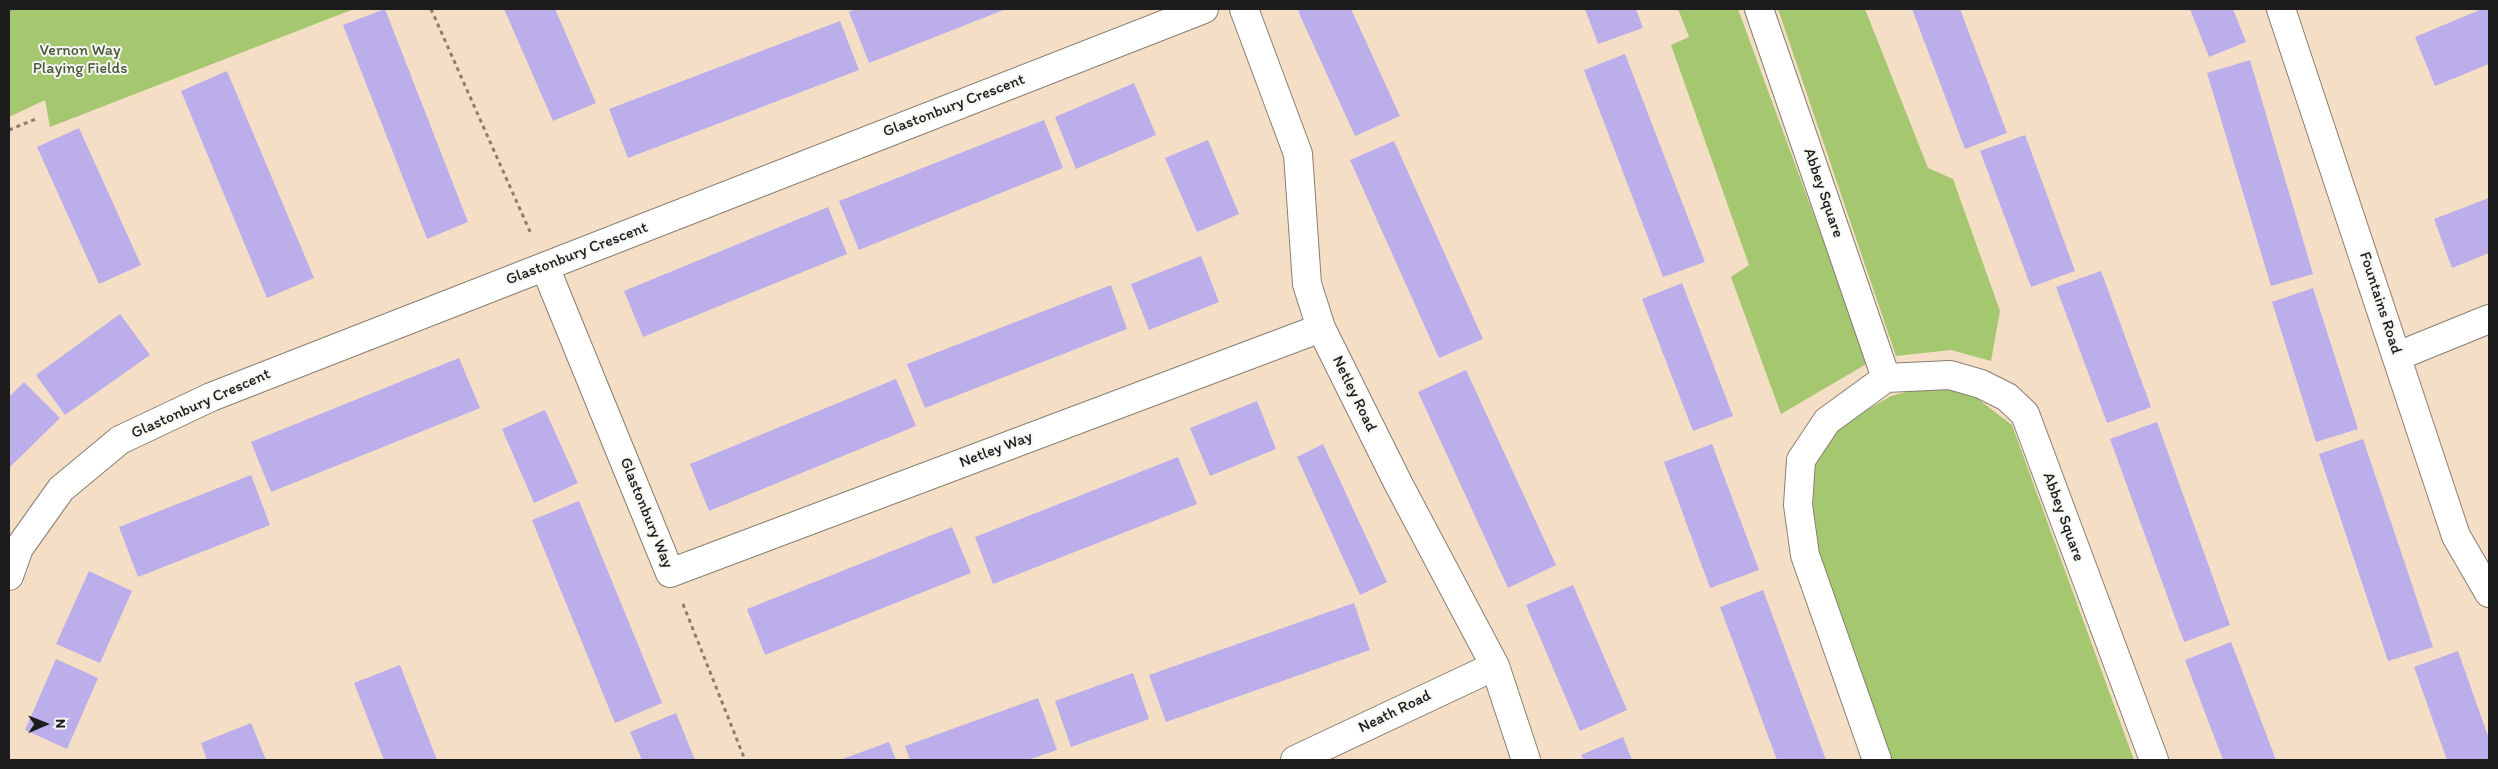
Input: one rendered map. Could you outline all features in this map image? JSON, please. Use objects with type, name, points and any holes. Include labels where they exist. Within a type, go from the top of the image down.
[{"type":"street","name":"Glastonbury Crescent","points":[[9,576],[19,548],[61,489],[120,440],[211,397],[1204,9]]},
{"type":"street","name":"Netley Road","points":[[1244,9],[1298,154],[1307,284],[1321,328],[1398,483],[1495,666],[1526,760]]},
{"type":"street","name":"Abbey Square","points":[[1759,9],[1886,378],[1950,375],[1981,384],[2007,397],[2025,414],[2154,760]]},
{"type":"street","name":"Fountains Road","points":[[2281,9],[2398,356],[2456,536],[2489,593]]},
{"type":"street","name":"Glastonbury Way","points":[[545,267],[670,573]]},
{"type":"street","points":[[2398,356],[2489,319]]},
{"type":"street","name":"Netley Way","points":[[670,573],[1321,328]]},
{"type":"street","points":[[1877,760],[1805,555],[1798,505],[1801,460],[1827,420],[1886,378]]},
{"type":"street","name":"Neath Road","points":[[1295,760],[1495,666]]},
{"type":"path","points":[[431,9],[545,267]]},
{"type":"path","points":[[9,130],[36,119]]},
{"type":"path","name":"Glastonbury Way","points":[[670,573],[745,760]]},
{"type":"green space","name":"Vernon Way Playing Fields","points":[[9,9],[354,9],[50,127],[45,100],[9,117]]},
{"type":"green space","points":[[1678,9],[1738,9],[1868,363],[1781,414],[1731,277],[1749,265],[1671,45],[1689,37]]},
{"type":"green space","points":[[1778,9],[1865,9],[1928,168],[1953,179],[2000,311],[1991,361],[1951,350],[1896,356]]},
{"type":"green space","points":[[1933,385],[1974,396],[2012,425],[2134,760],[1889,760],[1815,551],[1811,466],[1841,425],[1891,396]]},
{"type":"building","points":[[385,9],[468,222],[427,239],[343,25]]},
{"type":"building","points":[[504,9],[555,9],[596,103],[553,121]]},
{"type":"building","points":[[856,9],[1006,9],[869,63],[849,12]]},
{"type":"building","points":[[1303,9],[1351,9],[1400,116],[1355,136],[1298,11]]},
{"type":"building","points":[[1585,9],[1636,9],[1643,28],[1598,44]]},
{"type":"building","points":[[1912,9],[1960,9],[2007,133],[1965,149]]},
{"type":"building","points":[[2190,9],[2233,9],[2246,42],[2209,57]]},
{"type":"building","points":[[2482,9],[2489,9],[2489,64],[2435,86],[2415,37]]},
{"type":"building","points":[[840,21],[859,70],[628,158],[609,109]]},
{"type":"building","points":[[1625,54],[1705,262],[1663,277],[1584,70]]},
{"type":"building","points":[[2250,60],[2313,274],[2271,286],[2207,73]]},
{"type":"building","points":[[227,71],[314,278],[267,298],[181,91]]},
{"type":"building","points":[[1134,83],[1156,135],[1076,169],[1055,117]]},
{"type":"building","points":[[1044,120],[1063,168],[859,250],[839,201]]},
{"type":"building","points":[[79,128],[141,265],[99,284],[37,147]]},
{"type":"building","points":[[2025,135],[2075,271],[2031,287],[1980,151]]},
{"type":"building","points":[[1208,140],[1239,214],[1197,232],[1165,158]]},
{"type":"building","points":[[1394,141],[1483,339],[1439,358],[1350,160]]},
{"type":"building","points":[[2489,198],[2489,253],[2452,268],[2434,219]]},
{"type":"building","points":[[828,207],[847,254],[643,337],[624,291]]},
{"type":"building","points":[[1201,256],[1219,302],[1149,330],[1131,284]]},
{"type":"building","points":[[2101,271],[2151,407],[2107,423],[2056,287]]},
{"type":"building","points":[[1682,283],[1733,416],[1693,431],[1642,299]]},
{"type":"building","points":[[1111,285],[1127,329],[925,408],[907,364]]},
{"type":"building","points":[[2313,288],[2358,429],[2316,442],[2272,302]]},
{"type":"building","points":[[120,314],[150,355],[65,415],[36,375]]},
{"type":"building","points":[[459,358],[480,408],[271,492],[251,442]]},
{"type":"building","points":[[1466,370],[1556,565],[1508,588],[1418,392]]},
{"type":"building","points":[[896,379],[916,426],[709,511],[690,464]]},
{"type":"building","points":[[24,382],[60,418],[9,468],[9,397]]},
{"type":"building","points":[[1257,401],[1276,449],[1210,476],[1190,428]]},
{"type":"building","points":[[545,410],[578,483],[534,503],[502,429]]},
{"type":"building","points":[[2157,422],[2230,625],[2184,642],[2110,439]]},
{"type":"building","points":[[2363,439],[2433,647],[2388,661],[2319,454]]},
{"type":"building","points":[[1323,444],[1387,582],[1360,595],[1297,457]]},
{"type":"building","points":[[1712,444],[1759,570],[1710,588],[1664,462]]},
{"type":"building","points":[[1178,457],[1197,504],[993,584],[975,537]]},
{"type":"building","points":[[251,475],[270,525],[138,577],[119,527]]},
{"type":"building","points":[[579,501],[662,703],[615,723],[532,520]]},
{"type":"building","points":[[952,527],[971,573],[765,655],[747,609]]},
{"type":"building","points":[[89,571],[132,591],[100,663],[56,644]]},
{"type":"building","points":[[1573,585],[1627,710],[1580,731],[1526,605]]},
{"type":"building","points":[[1763,590],[1826,760],[1777,760],[1720,607]]},
{"type":"building","points":[[1354,603],[1370,650],[1166,722],[1149,675]]},
{"type":"building","points":[[2231,642],[2276,760],[2223,760],[2185,660]]},
{"type":"building","points":[[2458,651],[2489,739],[2489,760],[2447,760],[2414,667]]},
{"type":"building","points":[[56,659],[98,678],[67,749],[25,730]]},
{"type":"building","points":[[400,665],[437,760],[384,760],[354,683]]},
{"type":"building","points":[[1133,673],[1149,719],[1071,747],[1055,701]]},
{"type":"building","points":[[1038,698],[1057,750],[1028,760],[910,760],[905,746]]},
{"type":"building","points":[[676,713],[695,760],[642,760],[630,732]]},
{"type":"building","points":[[251,723],[266,760],[207,760],[201,743]]},
{"type":"building","points":[[1623,737],[1632,760],[1584,760],[1581,755]]},
{"type":"building","points":[[889,742],[896,760],[840,760]]}]
